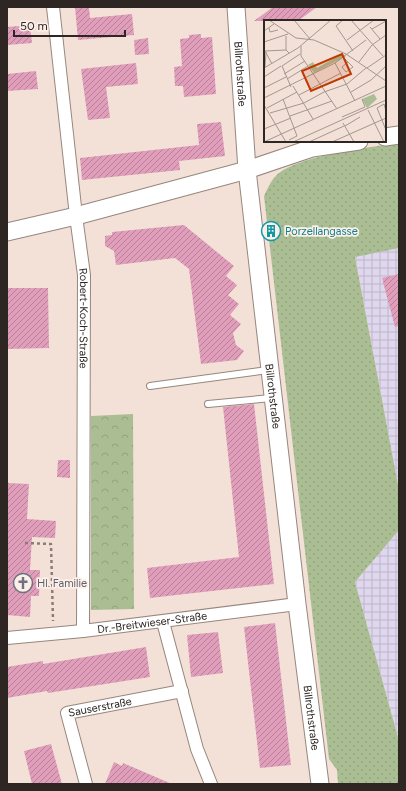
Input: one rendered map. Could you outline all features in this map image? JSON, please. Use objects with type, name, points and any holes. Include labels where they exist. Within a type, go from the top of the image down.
[{"type":"street","name":"Robert-Koch-Straße","points":[[53,7],[84,275],[83,631]]},
{"type":"street","name":"Billrothstraße","points":[[236,7],[247,170],[297,604],[320,784]]},
{"type":"street","points":[[386,137],[399,135]]},
{"type":"street","points":[[7,232],[76,216],[247,170],[312,148],[352,142]]},
{"type":"street","name":"Dr.-Breitwieser-Straße","points":[[7,638],[163,622],[297,604]]},
{"type":"street","points":[[163,622],[197,749],[211,784]]},
{"type":"street","name":"Sauserstraße","points":[[86,784],[67,713],[182,691]]},
{"type":"lane","points":[[150,386],[270,370]]},
{"type":"lane","points":[[208,404],[273,398]]},
{"type":"path","points":[[25,543],[52,544],[54,634]]},
{"type":"shaded area","points":[[399,248],[399,490],[355,256]]},
{"type":"shaded area","points":[[399,530],[399,741],[355,582]]},
{"type":"green space","points":[[399,143],[399,248],[355,257],[399,490],[399,530],[355,582],[399,741],[399,784],[338,784],[337,770],[329,759],[264,196],[275,177],[284,170],[298,163],[352,150]]},
{"type":"green space","points":[[133,414],[134,609],[91,610],[91,416]]},
{"type":"building","points":[[75,7],[89,7],[90,18],[132,14],[134,35],[78,40]]},
{"type":"building","points":[[273,7],[317,7],[299,20],[254,21]]},
{"type":"building","points":[[30,25],[32,43],[7,45],[7,27]]},
{"type":"building","points":[[201,34],[201,38],[212,37],[216,94],[184,97],[183,86],[175,86],[174,67],[182,66],[180,39],[189,38],[189,35]]},
{"type":"building","points":[[148,38],[149,54],[135,55],[134,40]]},
{"type":"building","points":[[136,63],[138,84],[106,87],[110,118],[88,120],[81,69]]},
{"type":"building","points":[[36,71],[38,89],[7,91],[7,74]]},
{"type":"building","points":[[221,122],[225,156],[179,161],[180,170],[82,180],[80,158],[199,145],[197,124]]},
{"type":"building","points":[[184,225],[234,266],[226,276],[237,285],[228,295],[239,304],[230,315],[241,324],[233,333],[236,345],[244,351],[237,360],[201,364],[189,269],[175,258],[116,265],[114,251],[105,246],[105,236],[112,235],[112,232]]},
{"type":"building","points":[[399,274],[399,326],[395,327],[382,278]]},
{"type":"building","points":[[7,288],[48,288],[49,348],[7,349]]},
{"type":"building","points":[[254,404],[274,584],[150,598],[147,568],[239,557],[223,407]]},
{"type":"building","points":[[58,460],[70,460],[70,478],[57,477]]},
{"type":"building","points":[[7,483],[29,484],[27,519],[56,521],[55,538],[32,537],[30,570],[40,570],[39,596],[31,596],[30,617],[7,615]]},
{"type":"building","points":[[275,623],[291,765],[260,768],[244,627]]},
{"type":"building","points":[[218,632],[223,673],[191,677],[187,635]]},
{"type":"building","points":[[146,647],[150,677],[7,698],[7,667],[43,661],[43,664]]},
{"type":"building","points":[[51,744],[62,784],[32,784],[24,751]]},
{"type":"building","points":[[114,762],[122,766],[123,763],[172,784],[105,784]]},
{"type":"place","name":"Porzellangasse","points":[[271,231]]},
{"type":"place","name":"Hl. Familie","points":[[23,583]]}]
